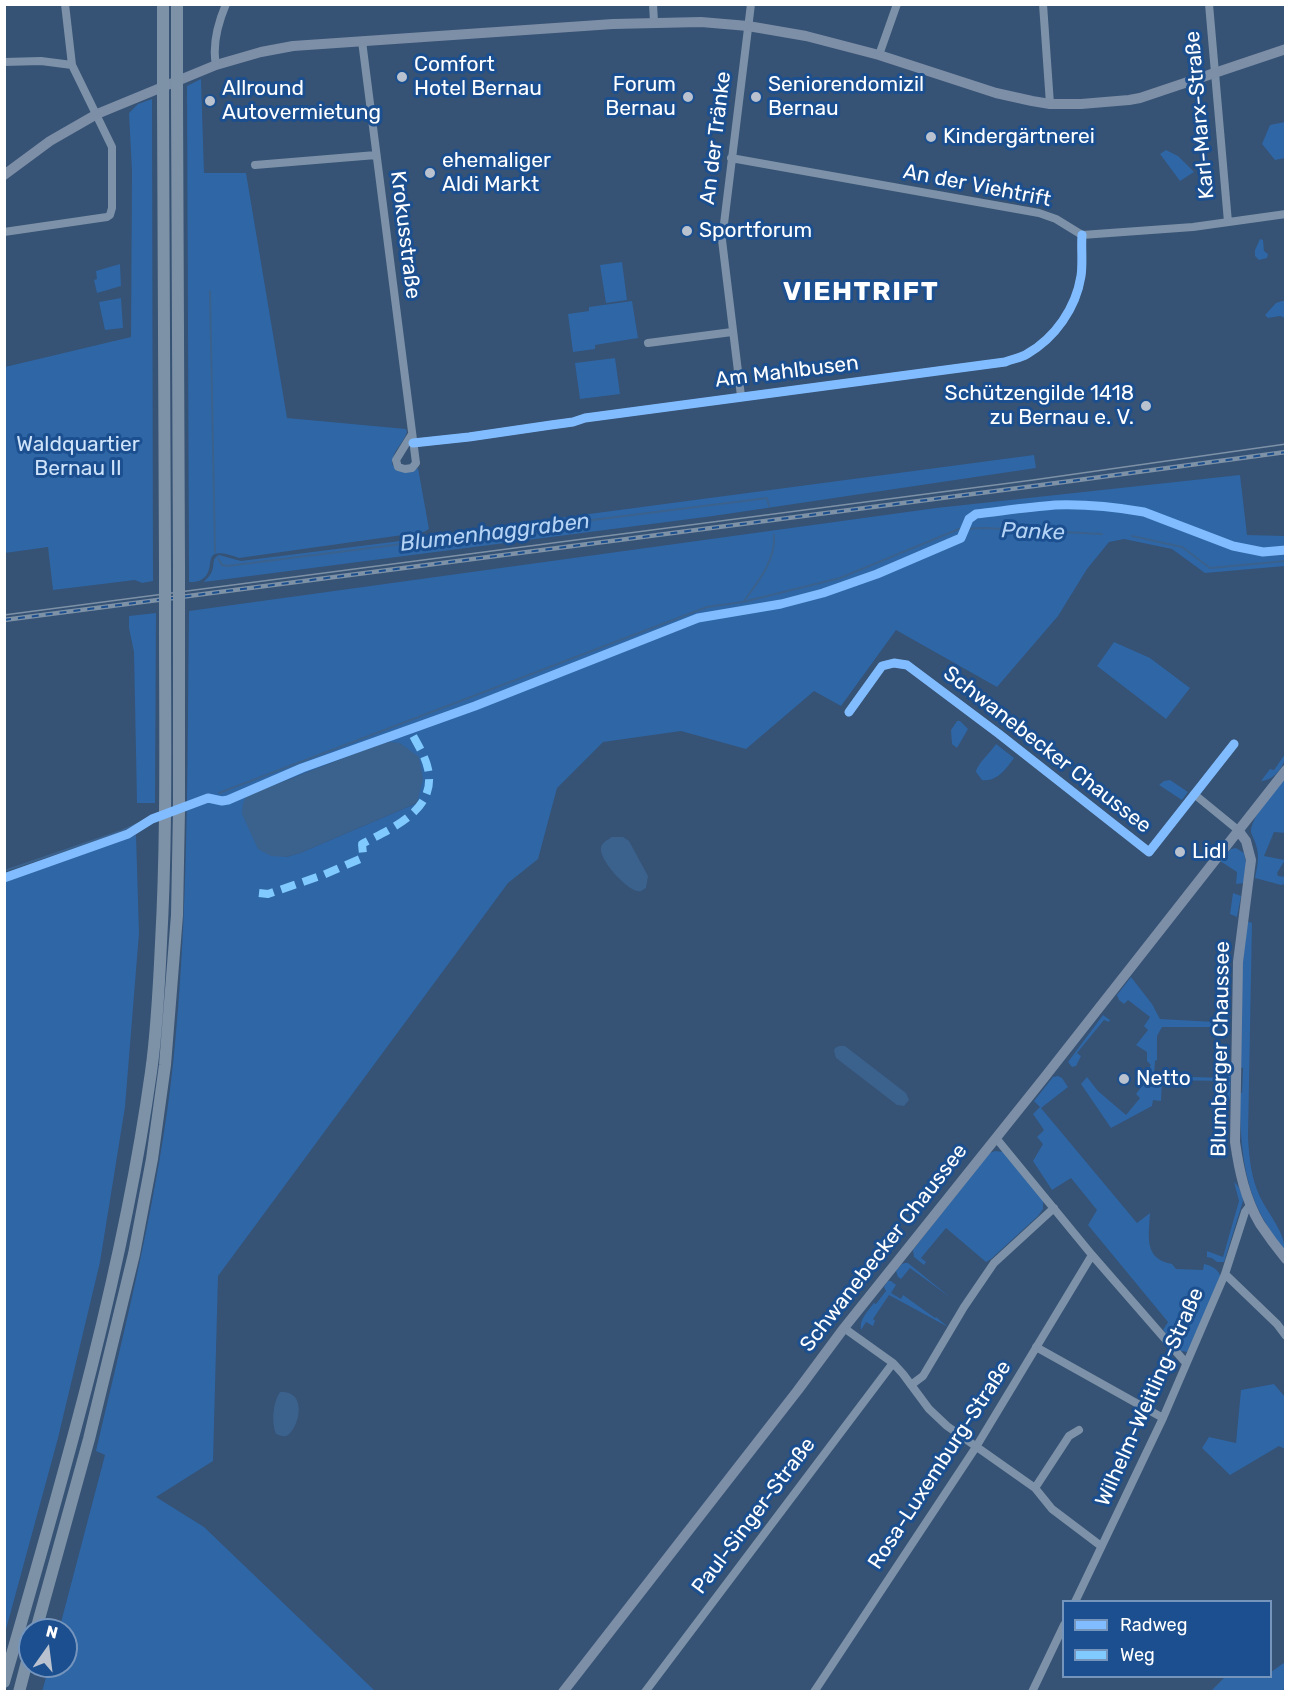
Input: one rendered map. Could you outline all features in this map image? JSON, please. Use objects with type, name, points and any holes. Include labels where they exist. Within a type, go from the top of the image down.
[{"type":"highway","points":[[4,1682],[66,1466],[119,1253],[152,1070],[160,973],[166,791],[163,4]]},
{"type":"highway","points":[[39,1618],[91,1427],[134,1254],[152,1159],[165,1065],[177,915],[179,820],[177,4]]},
{"type":"main road","points":[[4,175],[50,141],[97,114],[216,65],[261,52],[293,46],[654,22],[701,22],[748,26],[806,36],[879,55],[1013,98],[1050,104],[1129,100],[1286,49]]},
{"type":"main road","name":"Schwanebecker Chaussee","points":[[563,1692],[844,1328],[1286,770]]},
{"type":"main road","name":"Blumberger Chaussee","points":[[1238,830],[1246,841],[1251,860],[1238,962],[1235,1142],[1239,1165],[1251,1204],[1260,1223],[1286,1259]]},
{"type":"street","points":[[4,232],[110,215],[112,147],[72,65],[65,4]]},
{"type":"street","points":[[216,65],[214,44],[226,4]]},
{"type":"street","points":[[653,4],[654,22]]},
{"type":"street","name":"An der Tränke","points":[[741,396],[722,240],[751,4]]},
{"type":"street","points":[[879,55],[897,4]]},
{"type":"street","points":[[1043,4],[1050,104]]},
{"type":"street","name":"Karl-Marx-Straße","points":[[1209,4],[1227,222]]},
{"type":"street","name":"Krokusstraße","points":[[362,41],[412,438]]},
{"type":"street","points":[[4,62],[41,61],[72,65]]},
{"type":"street","points":[[255,165],[376,155]]},
{"type":"street","name":"An der Viehtrift","points":[[731,158],[1039,213],[1056,219],[1082,235]]},
{"type":"street","points":[[1082,235],[1159,230],[1286,214]]},
{"type":"street","name":"Am Mahlbusen","points":[[412,438],[497,433],[741,396],[1005,362],[1026,354],[1046,340],[1060,325],[1073,303],[1081,275],[1082,235]]},
{"type":"street","points":[[648,343],[732,332]]},
{"type":"street","name":"Schwanebecker Chaussee","points":[[849,712],[882,666],[894,663],[907,665],[1149,852],[1234,744]]},
{"type":"street","points":[[1194,794],[1238,830]]},
{"type":"street","points":[[996,1138],[1092,1255],[1186,1363]]},
{"type":"street","name":"Wilhelm-Weitling-Straße","points":[[1076,1600],[1163,1418],[1225,1274],[1245,1212],[1251,1204]]},
{"type":"street","points":[[911,1384],[922,1376],[994,1263],[1054,1208]]},
{"type":"street","name":"Rosa-Luxemburg-Straße","points":[[814,1692],[976,1447],[1092,1255]]},
{"type":"street","points":[[1225,1274],[1277,1324],[1286,1336]]},
{"type":"street","points":[[844,1328],[892,1363],[936,1417],[1035,1488],[1052,1509],[1101,1546]]},
{"type":"street","points":[[1036,1347],[1163,1418]]},
{"type":"street","name":"Paul-Singer-Straße","points":[[645,1692],[892,1363]]},
{"type":"street","points":[[1035,1488],[1069,1436],[1079,1430]]},
{"type":"street","points":[[1032,1692],[1062,1629]]},
{"type":"green space","points":[[201,79],[204,173],[246,173],[287,418],[406,429],[407,432],[394,455],[392,464],[397,471],[413,471],[418,468],[429,529],[424,532],[239,558],[217,553],[213,556],[209,571],[205,576],[199,581],[189,582],[187,86]]},
{"type":"green space","name":"Waldquartier Bernau II","points":[[152,99],[153,581],[142,583],[135,580],[53,590],[48,547],[5,553],[5,367],[131,337],[132,171],[129,113],[138,104]]},
{"type":"green space","points":[[1285,122],[1285,158],[1275,160],[1262,144],[1270,125]]},
{"type":"green space","points":[[1166,150],[1178,156],[1194,172],[1180,181],[1160,154]]},
{"type":"green space","points":[[1260,239],[1263,240],[1264,251],[1268,254],[1267,258],[1259,260],[1255,256],[1255,250]]},
{"type":"green space","points":[[622,262],[627,300],[606,303],[600,265]]},
{"type":"green space","points":[[120,264],[121,286],[97,293],[94,280],[97,279],[96,271]]},
{"type":"green space","points":[[121,298],[123,328],[105,330],[99,302]]},
{"type":"green space","points":[[632,301],[638,338],[595,345],[595,349],[573,352],[568,314],[589,311],[589,307]]},
{"type":"green space","points":[[1285,301],[1285,318],[1280,316],[1268,318],[1265,315],[1276,303]]},
{"type":"green space","points":[[615,358],[620,394],[580,399],[575,363]]},
{"type":"green space","points":[[1034,455],[1036,468],[713,516],[204,582],[211,572],[215,558],[219,555],[241,561],[472,532],[476,529]]},
{"type":"green space","points":[[1240,475],[1247,535],[1285,536],[1285,566],[1205,573],[1172,549],[1124,539],[1109,542],[1087,569],[1058,616],[997,687],[896,630],[841,706],[814,691],[746,749],[681,731],[603,742],[557,788],[538,859],[508,883],[218,1276],[213,1461],[156,1497],[204,1527],[375,1691],[42,1692],[46,1678],[78,1678],[78,1618],[62,1618],[105,1455],[96,1451],[130,1307],[167,1113],[178,1007],[185,894],[189,611],[936,508]],"holes":[[[390,742],[417,803],[286,857],[246,796]]]},
{"type":"green space","points":[[156,613],[155,803],[137,803],[134,652],[129,616]]},
{"type":"green space","points":[[1114,642],[1150,658],[1190,688],[1166,719],[1097,666]]},
{"type":"green space","points":[[957,721],[968,729],[957,748],[952,744],[951,730]]},
{"type":"green space","points":[[996,744],[1014,758],[997,777],[982,780],[976,772],[977,769]]},
{"type":"green space","points":[[1285,754],[1285,759],[1278,772],[1261,781],[1270,769],[1274,770]]},
{"type":"green space","points":[[1285,775],[1285,833],[1274,832],[1264,856],[1285,860],[1277,873],[1278,876],[1285,877],[1285,884],[1281,885],[1255,878],[1258,853],[1251,832],[1259,811]]},
{"type":"green space","points":[[1170,780],[1188,792],[1182,800],[1159,785]]},
{"type":"green space","points":[[136,835],[139,933],[125,1107],[100,1262],[58,1438],[5,1633],[5,880]]},
{"type":"green space","points":[[1236,848],[1244,853],[1247,868],[1244,883],[1236,884],[1237,872],[1220,861],[1231,849]]},
{"type":"green space","points":[[1233,893],[1241,896],[1237,917],[1230,914]]},
{"type":"green space","points":[[1246,921],[1252,923],[1248,1136],[1250,1160],[1257,1190],[1279,1231],[1285,1252],[1259,1210],[1247,1178],[1244,1161],[1240,1093],[1242,1093],[1243,1068],[1239,1067]]},
{"type":"green space","points":[[1131,977],[1152,1004],[1160,1019],[1215,1022],[1214,1027],[1162,1027],[1157,1036],[1154,1076],[1227,1078],[1228,1066],[1231,1066],[1230,1098],[1226,1111],[1227,1081],[1162,1080],[1161,1101],[1153,1100],[1152,1106],[1111,1128],[1081,1084],[1087,1077],[1098,1091],[1126,1115],[1140,1098],[1136,1094],[1151,1074],[1147,1070],[1151,1065],[1147,1061],[1147,1052],[1136,1045],[1148,1030],[1144,1026],[1150,1017],[1128,1000],[1124,1004],[1119,1000],[1117,995]]},
{"type":"green space","points":[[1103,1015],[1110,1020],[1109,1022],[1104,1020],[1077,1053],[1081,1056],[1076,1066],[1072,1067],[1068,1062]]},
{"type":"green space","points":[[1058,1076],[1068,1087],[1041,1108],[1137,1223],[1150,1213],[1150,1245],[1156,1257],[1172,1264],[1176,1269],[1203,1270],[1204,1264],[1219,1272],[1221,1278],[1187,1352],[1181,1351],[1163,1330],[1168,1322],[1088,1225],[1097,1210],[1071,1178],[1052,1190],[1033,1161],[1043,1144],[1037,1137],[1044,1130],[1033,1114],[1040,1107],[1034,1101],[1053,1077]]},
{"type":"green space","points":[[995,1151],[1004,1152],[1043,1199],[1043,1209],[986,1262],[946,1228],[921,1258],[926,1262],[924,1265],[914,1257],[913,1250],[988,1154]]},
{"type":"green space","points":[[1234,1182],[1240,1190],[1243,1201],[1224,1262],[1217,1262],[1207,1257],[1207,1251],[1223,1257],[1239,1201]]},
{"type":"green space","points":[[908,1263],[951,1298],[910,1268],[901,1279],[898,1277],[896,1271]]},
{"type":"green space","points":[[888,1281],[896,1285],[891,1293],[901,1299],[903,1295],[948,1327],[889,1295],[873,1319],[875,1321],[873,1326],[866,1322],[861,1330],[864,1315],[886,1291],[884,1287]]},
{"type":"green space","points":[[1274,1384],[1285,1397],[1285,1449],[1279,1446],[1230,1475],[1202,1448],[1209,1437],[1236,1443],[1241,1390]]},
{"type":"green space","points":[[1285,1662],[1285,1689],[1277,1692],[1211,1691],[1224,1678],[1272,1678],[1272,1671]]},
{"type":"shaded area","points":[[390,742],[400,743],[419,757],[423,779],[417,803],[300,853],[286,857],[271,856],[258,849],[242,814],[246,796]]},
{"type":"shaded area","points":[[612,837],[623,837],[629,841],[648,876],[646,888],[642,891],[626,885],[604,859],[601,847]]},
{"type":"shaded area","points":[[839,1046],[845,1046],[906,1093],[909,1100],[904,1106],[897,1105],[836,1058],[834,1051]]},
{"type":"shaded area","points":[[280,1392],[289,1393],[295,1397],[298,1404],[297,1420],[286,1436],[276,1434],[273,1418],[274,1407]]},
{"type":"waterway","points":[[210,291],[215,552]]},
{"type":"waterway","name":"Blumenhaggraben","points":[[218,558],[222,565],[227,566],[767,498],[769,506]]},
{"type":"waterway","name":"Panke","points":[[219,793],[707,607],[743,602],[840,578],[959,529],[985,528],[1102,534]]},
{"type":"waterway","points":[[744,601],[769,562],[774,535]]},
{"type":"waterway","name":"Panke","points":[[1132,536],[1182,547],[1210,568],[1286,561]]},
{"type":"waterway","name":"Panke","points":[[4,871],[137,824]]},
{"type":"tram line","points":[[4,615],[1033,480],[1286,444]]},
{"type":"railway","points":[[4,620],[1286,452]]},
{"type":"marked path","points":[[259,893],[268,894],[360,859],[363,854],[362,844],[398,824],[419,807],[426,796],[429,784],[428,769],[410,730]]},
{"type":"cycle path","points":[[413,443],[1005,362],[1025,355],[1047,340],[1063,321],[1074,299],[1081,276],[1082,235]]},
{"type":"cycle path","points":[[4,878],[128,834],[152,819],[208,798],[228,800],[302,768],[475,706],[698,618],[781,604],[823,593],[877,574],[961,538],[969,519],[976,514],[1055,505],[1111,507],[1144,512],[1233,546],[1263,552],[1286,550]]},
{"type":"cycle path","points":[[849,712],[882,666],[894,663],[907,665],[1149,852],[1234,744]]},
{"type":"place","name":"Comfort Hotel Bernau","points":[[402,77]]},
{"type":"place","name":"Forum Bernau","points":[[688,97]]},
{"type":"place","name":"Seniorendomizil Bernau","points":[[756,97]]},
{"type":"place","name":"Allround Autovermietung","points":[[210,101]]},
{"type":"place","name":"Kindergärtnerei","points":[[931,137]]},
{"type":"place","name":"ehemaliger Aldi Markt","points":[[430,173]]},
{"type":"place","name":"Sportforum","points":[[687,231]]},
{"type":"place","name":"Schützengilde 1418 zu Bernau e. V.","points":[[1146,406]]},
{"type":"place","name":"Lidl","points":[[1180,852]]},
{"type":"place","name":"Netto","points":[[1124,1079]]},
{"type":"district","name":"VIEHTRIFT","points":[[861,292]]}]
